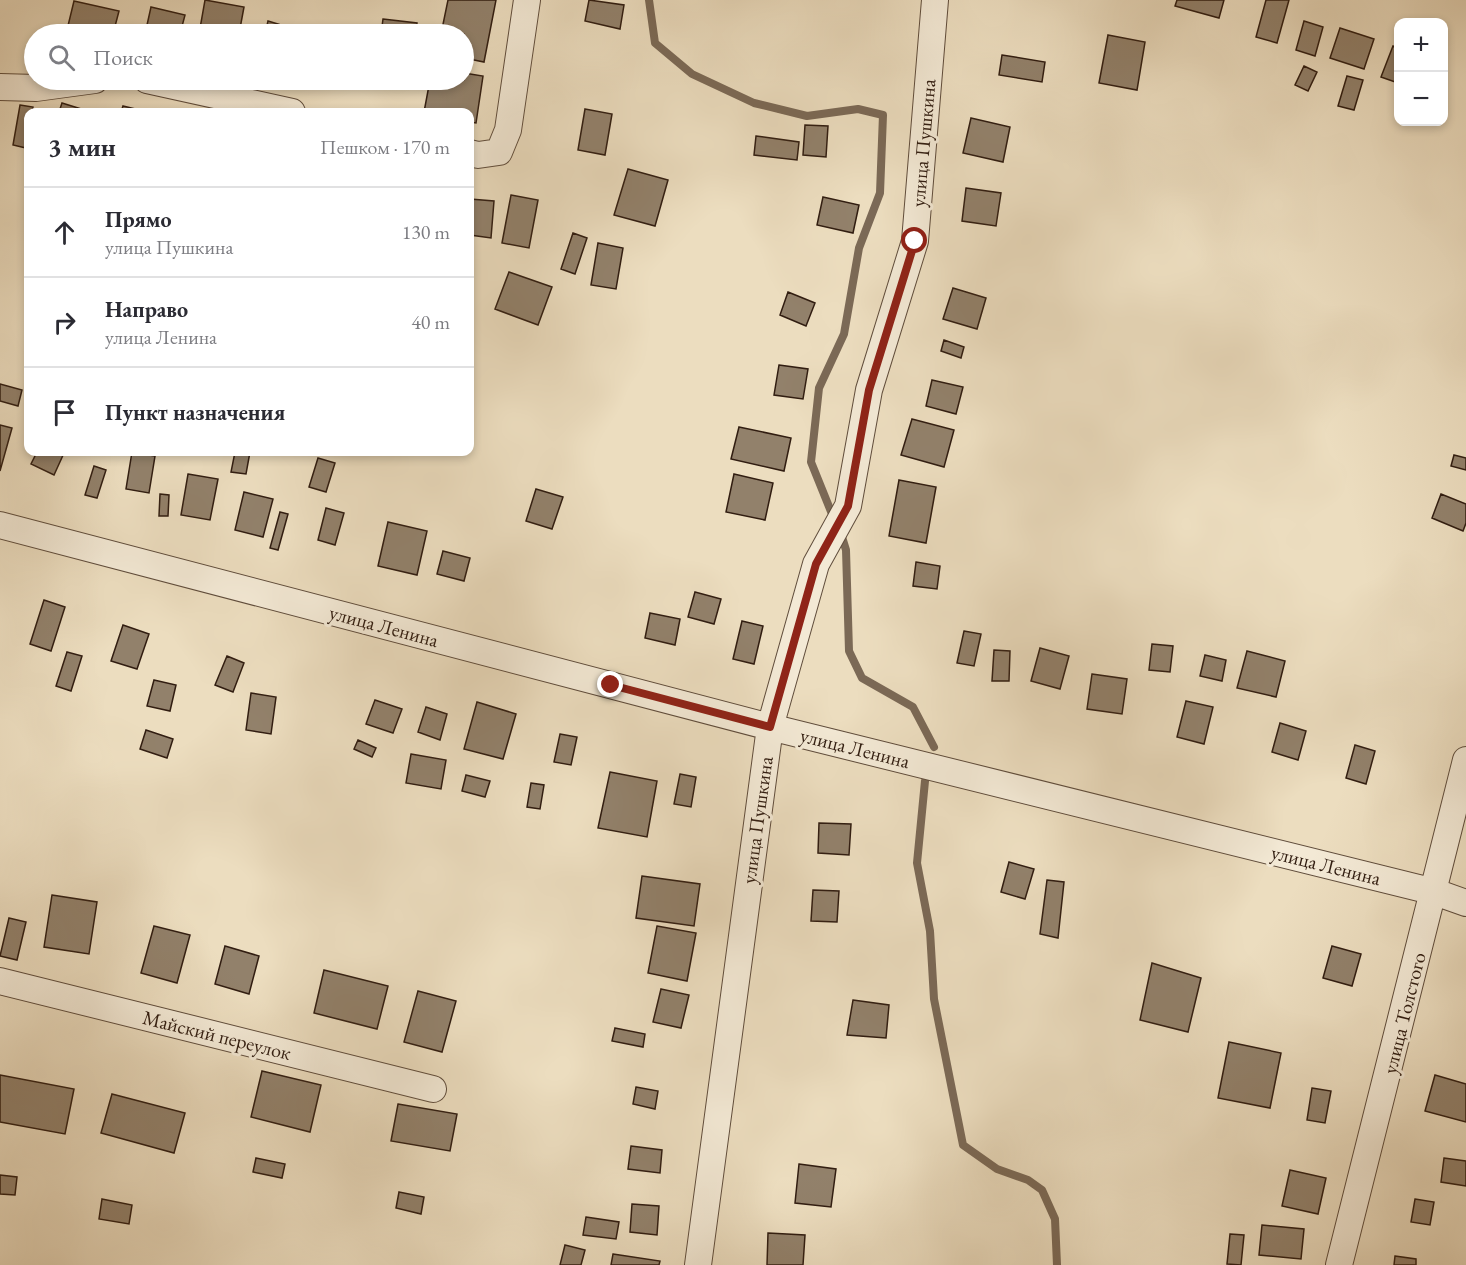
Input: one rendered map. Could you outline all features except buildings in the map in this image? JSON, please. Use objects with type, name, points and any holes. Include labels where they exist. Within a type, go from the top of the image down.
[{"type":"street","points":[[474,154],[500,152],[508,130],[527,0]]},
{"type":"street","name":"улица Пушкина","points":[[698,1265],[770,727],[816,564],[848,506],[869,390],[915,241],[935,0]]},
{"type":"street","points":[[0,87],[24,88]]},
{"type":"street","points":[[192,90],[273,108]]},
{"type":"street","name":"улица Ленина","points":[[0,525],[770,727],[1434,892],[1466,903]]},
{"type":"street","name":"улица Толстого","points":[[1339,1265],[1466,760]]},
{"type":"street","name":"Майский переулок","points":[[0,981],[433,1089]]},
{"type":"waterway","points":[[649,0],[655,43],[692,74],[754,103],[807,116],[858,109],[883,115],[880,193],[859,248],[844,334],[819,388],[811,462],[834,519]]},
{"type":"waterway","points":[[842,537],[846,550],[849,651],[862,678],[913,707],[934,747]]},
{"type":"waterway","points":[[925,781],[917,863],[930,931],[934,999],[963,1145],[997,1169],[1028,1180],[1042,1190],[1055,1219],[1057,1265]]},
{"type":"route","points":[[611,685],[770,727],[816,564],[848,506],[869,390],[915,241]]}]
